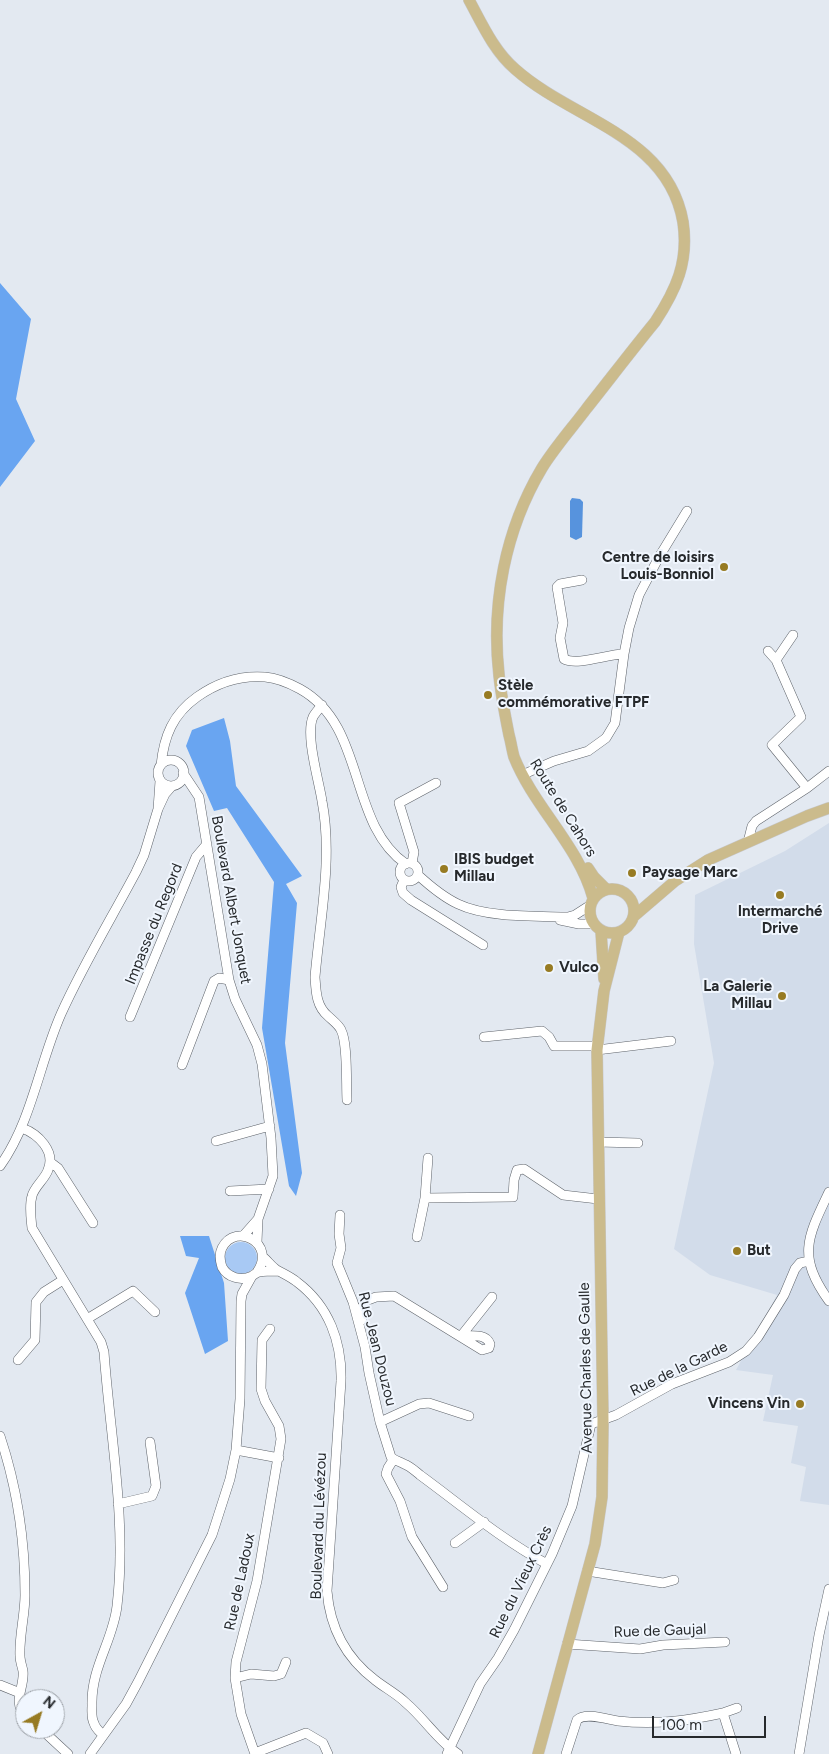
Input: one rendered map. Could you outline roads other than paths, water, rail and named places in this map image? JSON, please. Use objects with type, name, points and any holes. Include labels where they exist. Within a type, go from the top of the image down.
[{"type":"main road","name":"Route de Cahors","points":[[469,0],[495,46],[504,59],[515,69],[541,88],[623,138],[649,157],[663,173],[672,189],[679,206],[684,229],[682,268],[669,299],[655,322],[554,450],[532,487],[516,522],[504,565],[498,599],[496,639],[501,692],[509,734],[519,749],[525,773],[537,801],[582,868],[589,882],[591,902]]},
{"type":"main road","name":"Route de Cahors","points":[[525,773],[594,877],[606,889]]},
{"type":"main road","points":[[631,900],[647,899],[696,868],[748,842],[829,808]]},
{"type":"main road","points":[[604,991],[597,928],[590,916],[591,902],[599,892],[606,889],[620,890],[631,900],[634,908],[633,917]]},
{"type":"main road","points":[[597,928],[610,934],[627,928],[633,917],[662,891]]},
{"type":"main road","points":[[604,991],[619,932]]},
{"type":"main road","name":"Avenue Charles de Gaulle","points":[[538,1754],[594,1544],[602,1497],[603,1420],[597,1048],[604,991]]},
{"type":"main road","name":"Avenue Charles de Gaulle","points":[[533,1754],[541,1737]]},
{"type":"street","points":[[525,773],[554,761],[588,751],[606,738],[615,723],[624,654],[629,628],[639,595],[687,511]]},
{"type":"street","points":[[582,580],[560,584],[557,587],[563,624],[560,638],[564,659],[576,661],[613,654],[624,654]]},
{"type":"street","points":[[776,660],[793,635]]},
{"type":"street","points":[[768,651],[776,660],[801,717],[772,744],[807,788]]},
{"type":"street","points":[[158,809],[160,781],[158,774],[166,734],[171,724],[190,702],[221,683],[236,678],[271,678],[291,684],[307,692],[334,719],[369,814],[393,853],[406,865],[416,867],[416,877]]},
{"type":"street","points":[[322,705],[312,719],[312,748],[327,840],[315,977],[319,1005],[323,1012],[342,1030],[345,1043],[347,1100]]},
{"type":"street","points":[[0,1166],[22,1128],[41,1068],[61,1015],[144,855],[158,809],[165,794],[183,777],[181,766],[168,751],[166,734]]},
{"type":"street","points":[[161,765],[168,761],[176,762]]},
{"type":"street","points":[[748,842],[752,826],[756,820],[807,788],[829,771]]},
{"type":"street","name":"Boulevard Albert Jonquet","points":[[183,773],[198,797],[229,980],[235,999],[257,1045],[262,1064],[270,1126],[273,1176],[258,1220],[256,1242]]},
{"type":"street","points":[[160,781],[164,784],[194,788]]},
{"type":"street","points":[[416,877],[409,882],[400,875],[414,852],[399,803],[436,783]]},
{"type":"street","name":"Impasse du Regord","points":[[130,1017],[196,857],[207,844]]},
{"type":"street","points":[[416,877],[460,905],[473,909],[538,916],[568,917],[575,915],[591,902]]},
{"type":"street","points":[[404,880],[400,887],[403,893],[411,900],[483,945]]},
{"type":"street","points":[[538,916],[597,928]]},
{"type":"street","points":[[182,1065],[214,981],[219,978],[229,980]]},
{"type":"street","points":[[484,1037],[542,1031],[549,1037],[554,1046],[597,1048],[671,1041]]},
{"type":"street","points":[[216,1140],[270,1126]]},
{"type":"street","points":[[22,1128],[40,1139],[48,1151],[50,1162],[48,1171],[32,1196],[30,1212],[32,1228],[101,1342],[104,1352],[121,1541],[117,1607],[95,1674],[92,1697],[94,1725],[103,1735]]},
{"type":"street","points":[[598,1142],[638,1142]]},
{"type":"street","points":[[417,1237],[425,1198],[428,1158]]},
{"type":"street","points":[[50,1162],[58,1168],[93,1223]]},
{"type":"street","points":[[425,1198],[513,1197],[514,1180],[518,1170],[524,1169],[563,1195],[598,1199]]},
{"type":"street","points":[[230,1191],[269,1189]]},
{"type":"street","points":[[829,1192],[811,1230],[808,1249],[814,1278],[829,1301]]},
{"type":"street","name":"Rue Jean Douzou","points":[[340,1215],[339,1234],[341,1248],[337,1263],[354,1302],[380,1422],[388,1452],[393,1460],[386,1474],[400,1501],[412,1537],[443,1586]]},
{"type":"street","name":"Boulevard Albert Jonquet","points":[[243,1236],[258,1220]]},
{"type":"street","points":[[242,1294],[254,1274],[262,1262],[263,1257],[256,1242],[243,1236],[231,1239],[222,1248],[220,1253],[222,1265],[229,1275],[244,1279],[254,1274],[278,1271]]},
{"type":"street","name":"Boulevard du Lévézou","points":[[263,1257],[278,1271],[298,1282],[312,1294],[324,1310],[334,1332],[340,1357],[341,1381],[327,1592],[336,1630],[351,1658],[361,1668],[405,1701],[448,1751],[458,1754]]},
{"type":"street","name":"Rue de la Garde","points":[[603,1420],[616,1415],[672,1384],[729,1362],[746,1351],[764,1329],[784,1295],[795,1268],[800,1263],[809,1261]]},
{"type":"street","points":[[90,1754],[126,1704],[138,1682],[212,1535],[230,1479],[236,1450],[240,1399],[242,1294],[233,1277]]},
{"type":"street","points":[[18,1360],[35,1340],[36,1302],[39,1297],[63,1280]]},
{"type":"street","points":[[88,1320],[133,1291],[155,1312]]},
{"type":"street","points":[[365,1347],[361,1310],[364,1303],[376,1297],[394,1296],[401,1299],[461,1336],[492,1297]]},
{"type":"street","name":"Rue de Ladoux","points":[[255,1753],[241,1714],[235,1678],[238,1654],[257,1581],[281,1439],[279,1426],[265,1401],[260,1379],[262,1340],[270,1329]]},
{"type":"street","points":[[380,1422],[419,1404],[429,1403],[469,1416]]},
{"type":"street","name":"Rue du Vieux Crès","points":[[448,1751],[480,1684],[514,1630],[547,1564],[572,1506],[591,1424],[603,1420]]},
{"type":"street","points":[[0,1436],[16,1493],[25,1576],[25,1605],[20,1657],[23,1683],[21,1689]]},
{"type":"street","points":[[118,1504],[152,1496],[155,1492],[156,1486],[150,1442]]},
{"type":"street","points":[[236,1450],[279,1458]]},
{"type":"street","points":[[393,1460],[404,1463],[484,1522],[547,1564]]},
{"type":"street","points":[[455,1543],[484,1522]]},
{"type":"street","points":[[587,1571],[663,1582],[674,1580]]},
{"type":"street","points":[[799,1754],[817,1644],[829,1589]]},
{"type":"street","name":"Rue de Gaujal","points":[[567,1644],[640,1648],[725,1642]]},
{"type":"street","points":[[235,1678],[251,1674],[274,1676],[281,1674],[286,1662]]},
{"type":"street","points":[[0,1685],[15,1691]]},
{"type":"street","points":[[566,1754],[577,1720],[581,1716],[587,1715],[629,1722],[652,1722],[689,1720],[737,1708]]},
{"type":"street","points":[[723,1713],[736,1754]]},
{"type":"street","points":[[255,1753],[306,1733],[323,1743],[328,1754]]},
{"type":"street","points":[[52,1739],[68,1754]]},
{"type":"place","name":"Centre de loisirs Louis-Bonniol","points":[[724,567]]},
{"type":"place","name":"Stèle commémorative FTPF","points":[[488,695]]},
{"type":"place","name":"IBIS budget Millau","points":[[444,869]]},
{"type":"place","name":"Paysage Marc","points":[[632,873]]},
{"type":"place","name":"Intermarché Drive","points":[[780,895]]},
{"type":"place","name":"Vulco","points":[[549,968]]},
{"type":"place","name":"La Galerie Millau","points":[[782,996]]},
{"type":"place","name":"But","points":[[737,1251]]},
{"type":"place","name":"Vincens Vin","points":[[800,1404]]}]
